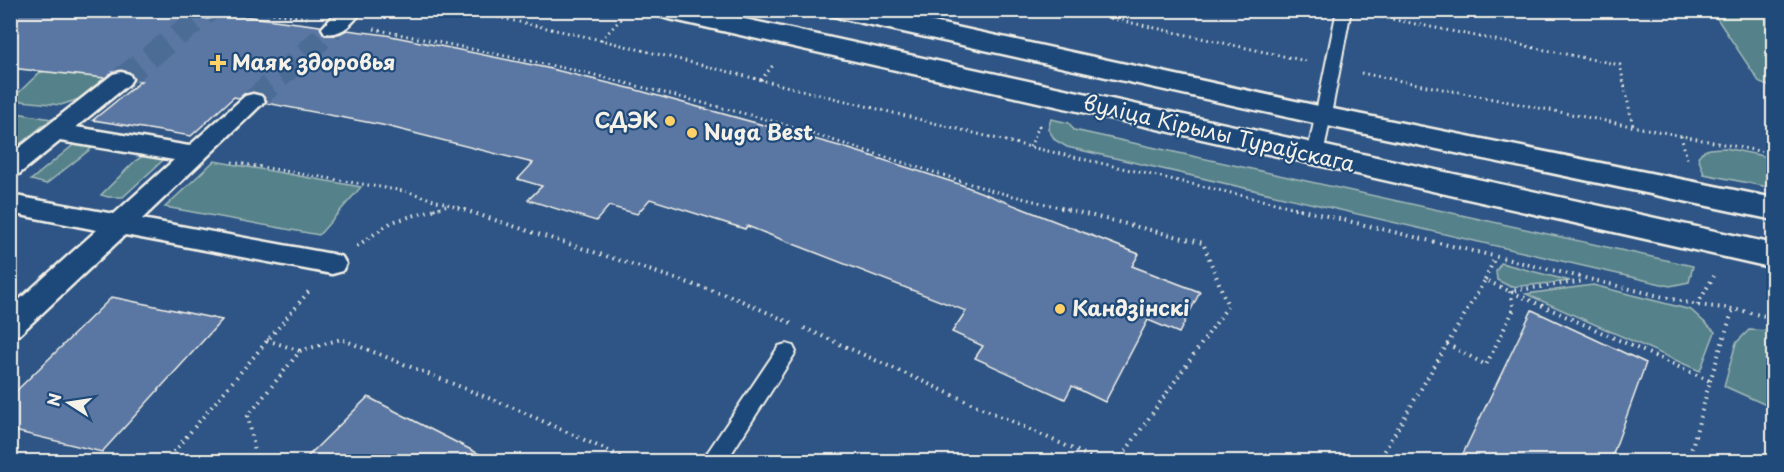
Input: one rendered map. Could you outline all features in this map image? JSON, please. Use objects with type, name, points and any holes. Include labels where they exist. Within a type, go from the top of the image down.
[{"type":"main road","name":"вуліца Кірылы Тураўскага","points":[[665,10],[1773,256]]},
{"type":"main road","name":"вуліца Кірылы Тураўскага","points":[[840,10],[1323,116],[1773,209]]},
{"type":"street","points":[[10,168],[121,79]]},
{"type":"street","points":[[10,326],[253,101]]},
{"type":"street","points":[[56,132],[194,155]]},
{"type":"street","points":[[10,204],[332,264]]},
{"type":"lane","points":[[1315,156],[1344,10]]},
{"type":"lane","points":[[715,460],[786,352]]},
{"type":"path","points":[[251,10],[340,21],[583,72],[769,120],[993,191],[1203,243],[1228,306],[1118,462]]},
{"type":"path","points":[[465,10],[601,40],[1030,147],[1589,280],[1697,305],[1732,309],[1773,318]]},
{"type":"path","points":[[1073,10],[1462,94],[1773,154]]},
{"type":"path","points":[[1360,13],[1620,65],[1633,126]]},
{"type":"path","points":[[601,40],[622,18]]},
{"type":"path","points":[[761,80],[774,64]]},
{"type":"path","points":[[1030,147],[1039,126]]},
{"type":"path","points":[[1681,136],[1688,162]]},
{"type":"path","points":[[165,462],[332,264],[392,222],[448,205],[409,192],[194,155]]},
{"type":"path","points":[[1378,462],[1485,280],[1495,257]]},
{"type":"path","points":[[1697,305],[1714,276]]},
{"type":"path","points":[[1485,280],[1710,381]]},
{"type":"path","points":[[1510,291],[1589,280]]},
{"type":"path","points":[[1447,344],[1486,365],[1514,309],[1510,291]]},
{"type":"path","points":[[1688,462],[1732,309]]},
{"type":"path","points":[[267,340],[300,351],[341,339],[516,409],[633,462]]},
{"type":"path","points":[[257,462],[248,416],[300,351]]},
{"type":"green space","points":[[1712,11],[1773,11],[1773,88],[1760,83]]},
{"type":"green space","points":[[59,67],[106,77],[79,99],[61,105],[11,100],[39,73]]},
{"type":"green space","points":[[11,112],[51,119],[11,151]]},
{"type":"green space","points":[[1051,119],[1069,123],[1074,130],[1693,266],[1689,282],[1670,286],[1067,147],[1055,140],[1048,129]]},
{"type":"green space","points":[[89,132],[97,144],[46,184],[31,180]]},
{"type":"green space","points":[[155,148],[174,150],[123,197],[101,195],[135,161]]},
{"type":"green space","points":[[1725,148],[1773,158],[1773,188],[1704,174],[1698,157],[1700,154],[1710,149]]},
{"type":"green space","points":[[214,161],[361,187],[319,235],[165,207]]},
{"type":"green space","points":[[1501,263],[1570,281],[1511,287],[1497,280],[1496,271]]},
{"type":"green space","points":[[1593,285],[1691,310],[1715,332],[1700,371],[1526,294]]},
{"type":"green space","points":[[1749,330],[1773,331],[1773,381],[1766,405],[1724,386],[1736,343]]},
{"type":"building","points":[[10,10],[196,10],[200,17],[208,19],[217,17],[221,13],[320,26],[325,35],[336,35],[347,30],[386,35],[547,68],[633,89],[843,147],[962,185],[1139,254],[1132,266],[1200,292],[1179,333],[1148,320],[1105,402],[1072,386],[1065,399],[975,358],[983,346],[952,332],[966,311],[747,226],[745,229],[650,199],[637,214],[609,206],[596,221],[528,200],[542,186],[518,179],[533,163],[382,125],[266,103],[267,100],[263,95],[254,92],[244,94],[239,98],[234,97],[191,136],[93,120],[141,81],[134,81],[131,73],[122,70],[112,72],[105,78],[10,68]]},
{"type":"building","points":[[112,297],[222,320],[102,452],[10,430],[10,397]]},
{"type":"building","points":[[1532,310],[1646,363],[1610,462],[1459,462]]},
{"type":"building","points":[[368,397],[428,428],[495,462],[302,462]]},
{"type":"tunnel","points":[[121,79],[209,11]]},
{"type":"tunnel","points":[[253,101],[333,28]]},
{"type":"place","name":"Маяк здоровья","points":[[218,63]]},
{"type":"place","name":"СДЭК","points":[[670,121]]},
{"type":"place","name":"Nuga Best","points":[[692,133]]},
{"type":"place","name":"Кандзінскі","points":[[1060,309]]}]
